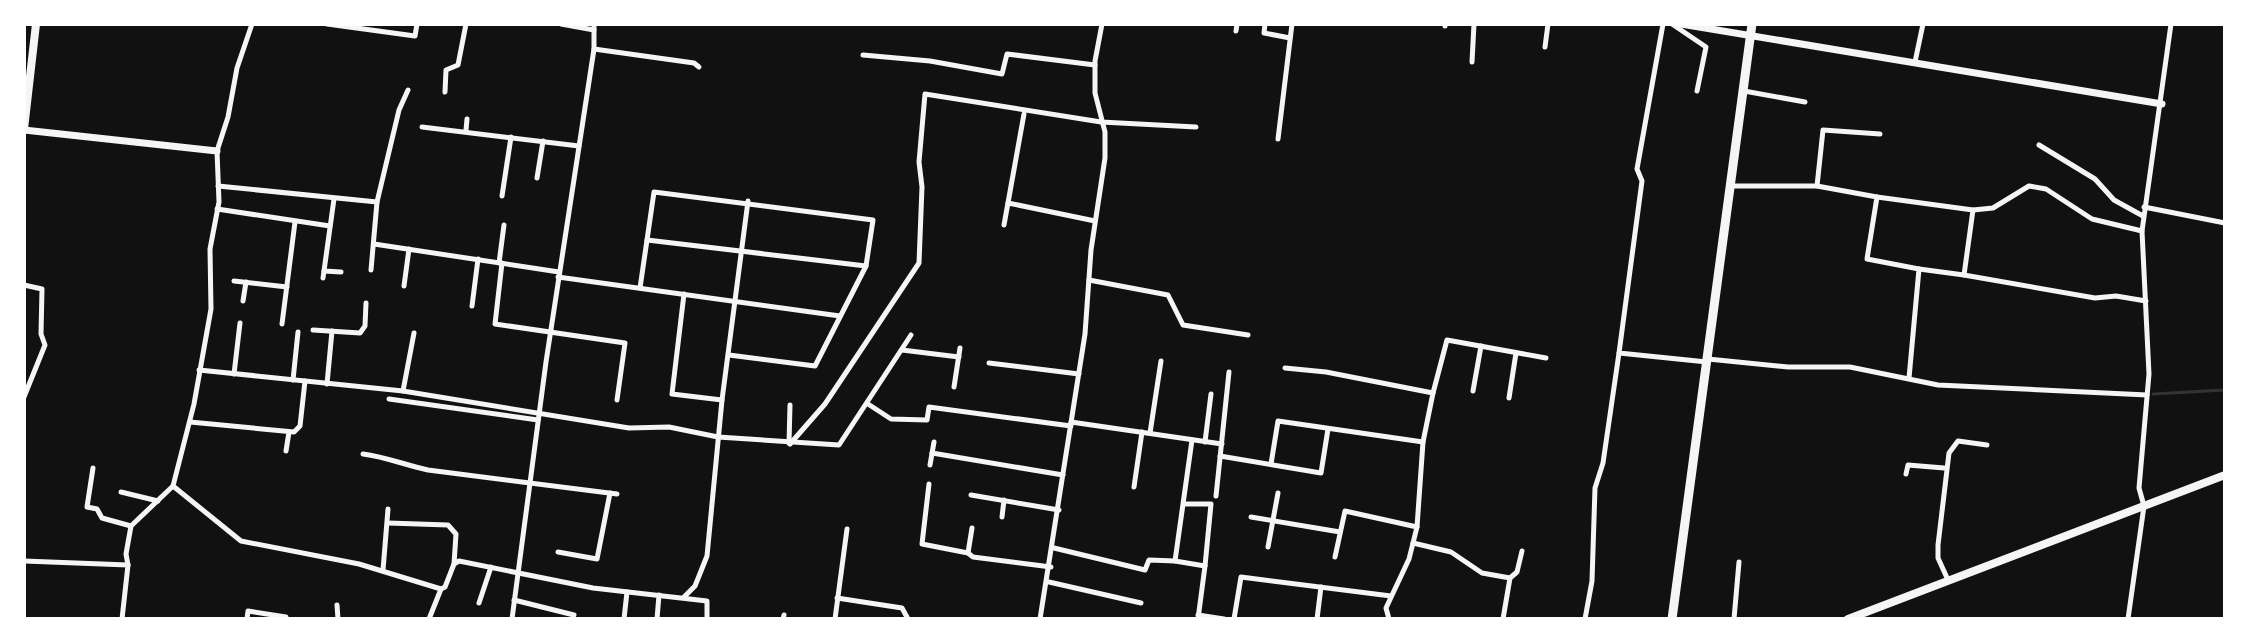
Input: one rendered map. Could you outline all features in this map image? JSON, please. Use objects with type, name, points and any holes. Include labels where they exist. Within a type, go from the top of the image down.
[{"type":"main road","points":[[24,130],[36,24]]},
{"type":"main road","points":[[1672,619],[1752,24]]},
{"type":"main road","points":[[1848,619],[2225,475]]},
{"type":"street","points":[[122,619],[131,526],[173,486],[190,422],[211,313],[210,249],[217,209],[217,151],[228,117],[237,68],[252,24]]},
{"type":"street","points":[[329,24],[415,36],[417,24]]},
{"type":"street","points":[[445,92],[446,70],[458,65],[466,24]]},
{"type":"street","points":[[512,619],[558,274],[594,49],[594,27],[561,24]]},
{"type":"street","points":[[1040,619],[1049,582],[1079,374],[1107,141],[1096,107],[1095,65],[1102,24]]},
{"type":"street","points":[[1265,24],[1264,33],[1290,38]]},
{"type":"street","points":[[1278,139],[1292,24]]},
{"type":"street","points":[[1472,62],[1474,24]]},
{"type":"street","points":[[1545,47],[1548,24]]},
{"type":"street","points":[[1585,619],[1592,581],[1595,488],[1603,463],[1642,181],[1637,169],[1663,24]]},
{"type":"street","points":[[1672,24],[1706,47],[1697,91]]},
{"type":"street","points":[[1681,24],[2162,104]]},
{"type":"street","points":[[1915,62],[1923,24]]},
{"type":"street","points":[[2128,619],[2144,506],[2139,488],[2147,395],[2143,216],[2162,104],[2171,24]]},
{"type":"street","points":[[594,49],[694,63],[699,67]]},
{"type":"street","points":[[863,55],[930,61],[1002,74],[1007,54],[1095,65]]},
{"type":"street","points":[[371,270],[377,202],[399,110],[408,90]]},
{"type":"street","points":[[1743,91],[1805,102]]},
{"type":"street","points":[[789,444],[825,404],[919,263],[922,187],[919,162],[925,94],[1101,122],[1196,127]]},
{"type":"street","points":[[1004,225],[1024,114]]},
{"type":"street","points":[[466,130],[467,119]]},
{"type":"street","points":[[422,127],[579,146]]},
{"type":"street","points":[[24,130],[217,151]]},
{"type":"street","points":[[1817,186],[1823,130],[1880,134]]},
{"type":"street","points":[[502,196],[511,137]]},
{"type":"street","points":[[537,178],[543,141]]},
{"type":"street","points":[[2039,145],[2095,179],[2114,200],[2143,216]]},
{"type":"street","points":[[218,186],[377,202]]},
{"type":"street","points":[[1730,186],[1817,186],[1973,210],[1993,208],[2029,186],[2046,189],[2092,219],[2142,231]]},
{"type":"street","points":[[640,288],[654,192],[748,201],[873,220],[866,266],[815,366],[729,355]]},
{"type":"street","points":[[1877,197],[1867,259],[2095,298],[2116,296],[2146,301]]},
{"type":"street","points":[[323,278],[334,199]]},
{"type":"street","points":[[684,597],[695,586],[707,556],[722,400],[748,201]]},
{"type":"street","points":[[1008,203],[1095,221]]},
{"type":"street","points":[[2144,207],[2225,223]]},
{"type":"street","points":[[217,209],[330,226]]},
{"type":"street","points":[[1964,275],[1973,210]]},
{"type":"street","points":[[282,324],[295,222]]},
{"type":"street","points":[[504,225],[495,324],[625,343],[617,400]]},
{"type":"street","points":[[647,240],[866,266]]},
{"type":"street","points":[[374,244],[640,288],[840,316]]},
{"type":"street","points":[[404,286],[409,249]]},
{"type":"street","points":[[472,306],[478,259]]},
{"type":"street","points":[[1909,378],[1919,269]]},
{"type":"street","points":[[324,271],[341,272]]},
{"type":"street","points":[[1089,280],[1168,295],[1183,325],[1248,335]]},
{"type":"street","points":[[234,281],[287,287]]},
{"type":"street","points":[[243,301],[246,282]]},
{"type":"street","points":[[24,285],[42,289],[41,334],[45,345],[24,397]]},
{"type":"street","points":[[684,294],[672,394],[722,400]]},
{"type":"street","points":[[313,330],[360,333],[365,326],[366,303]]},
{"type":"street","points":[[234,374],[240,323]]},
{"type":"street","points":[[327,384],[332,331]]},
{"type":"street","points":[[293,380],[298,332]]},
{"type":"street","points":[[403,391],[414,333]]},
{"type":"street","points":[[389,399],[629,428],[669,427],[718,437],[839,445],[911,335]]},
{"type":"street","points":[[1389,619],[1386,608],[1417,527],[1423,442],[1447,340],[1546,358]]},
{"type":"street","points":[[1473,391],[1481,346]]},
{"type":"street","points":[[954,387],[960,348]]},
{"type":"street","points":[[902,350],[959,357]]},
{"type":"street","points":[[1509,398],[1516,353]]},
{"type":"street","points":[[1619,353],[1788,367],[1850,367],[1938,385],[2147,395]]},
{"type":"street","points":[[1150,433],[1161,361]]},
{"type":"street","points":[[989,363],[1079,374]]},
{"type":"street","points":[[1285,368],[1326,372],[1433,393]]},
{"type":"street","points":[[199,370],[403,391],[538,416]]},
{"type":"street","points":[[1216,496],[1229,372]]},
{"type":"street","points":[[190,422],[289,432],[300,426],[305,381]]},
{"type":"street","points":[[1205,442],[1211,394]]},
{"type":"street","points":[[868,404],[891,419],[927,420],[929,407],[1222,444]]},
{"type":"street","points":[[789,444],[790,405]]},
{"type":"street","points":[[1271,464],[1278,421],[1423,442]]},
{"type":"street","points":[[1220,456],[1321,473],[1328,428]]},
{"type":"street","points":[[286,451],[289,432]]},
{"type":"street","points":[[1134,487],[1142,432]]},
{"type":"street","points":[[1175,561],[1192,440]]},
{"type":"street","points":[[1949,581],[1938,558],[1944,468],[1949,453],[1958,441],[1987,445]]},
{"type":"street","points":[[930,465],[934,442]]},
{"type":"street","points":[[932,453],[1063,475]]},
{"type":"street","points":[[363,454],[392,457],[401,464],[428,470],[613,494],[597,559],[558,552]]},
{"type":"street","points":[[1906,474],[1908,465],[1944,468]]},
{"type":"street","points":[[93,468],[87,507],[97,509],[102,518],[131,526]]},
{"type":"street","points":[[929,484],[922,544],[968,553],[973,557],[1051,567]]},
{"type":"street","points":[[173,486],[241,541],[383,570],[441,589]]},
{"type":"street","points":[[121,492],[159,501]]},
{"type":"street","points":[[1268,547],[1278,493]]},
{"type":"street","points":[[971,495],[1059,510]]},
{"type":"street","points":[[1002,517],[1004,500]]},
{"type":"street","points":[[1183,504],[1211,504],[1198,617],[1224,619]]},
{"type":"street","points":[[383,570],[388,509]]},
{"type":"street","points":[[1335,557],[1345,511],[1417,527]]},
{"type":"street","points":[[1251,517],[1340,532]]},
{"type":"street","points":[[388,523],[448,525],[456,534],[454,564],[431,618]]},
{"type":"street","points":[[968,553],[972,528]]},
{"type":"street","points":[[835,619],[847,529]]},
{"type":"street","points":[[1413,543],[1451,552],[1482,573],[1510,578]]},
{"type":"street","points":[[1054,548],[1145,570],[1149,560],[1205,566]]},
{"type":"street","points":[[1503,619],[1510,578],[1517,572],[1522,551]]},
{"type":"street","points":[[24,561],[128,565]]},
{"type":"street","points":[[454,564],[459,561],[627,592],[707,601],[707,619]]},
{"type":"street","points":[[1734,619],[1739,562]]},
{"type":"street","points":[[479,603],[491,567]]},
{"type":"street","points":[[1234,619],[1241,577],[1391,596]]},
{"type":"street","points":[[1049,582],[1141,603]]},
{"type":"street","points":[[1317,619],[1321,587]]},
{"type":"street","points":[[624,619],[627,592]]},
{"type":"street","points":[[657,619],[659,595]]},
{"type":"street","points":[[837,598],[902,608],[908,619]]},
{"type":"street","points":[[514,600],[574,615]]},
{"type":"street","points":[[337,605],[338,619]]},
{"type":"street","points":[[247,619],[248,611],[286,617]]},
{"type":"waterway","points":[[2153,394],[2225,390]]}]
